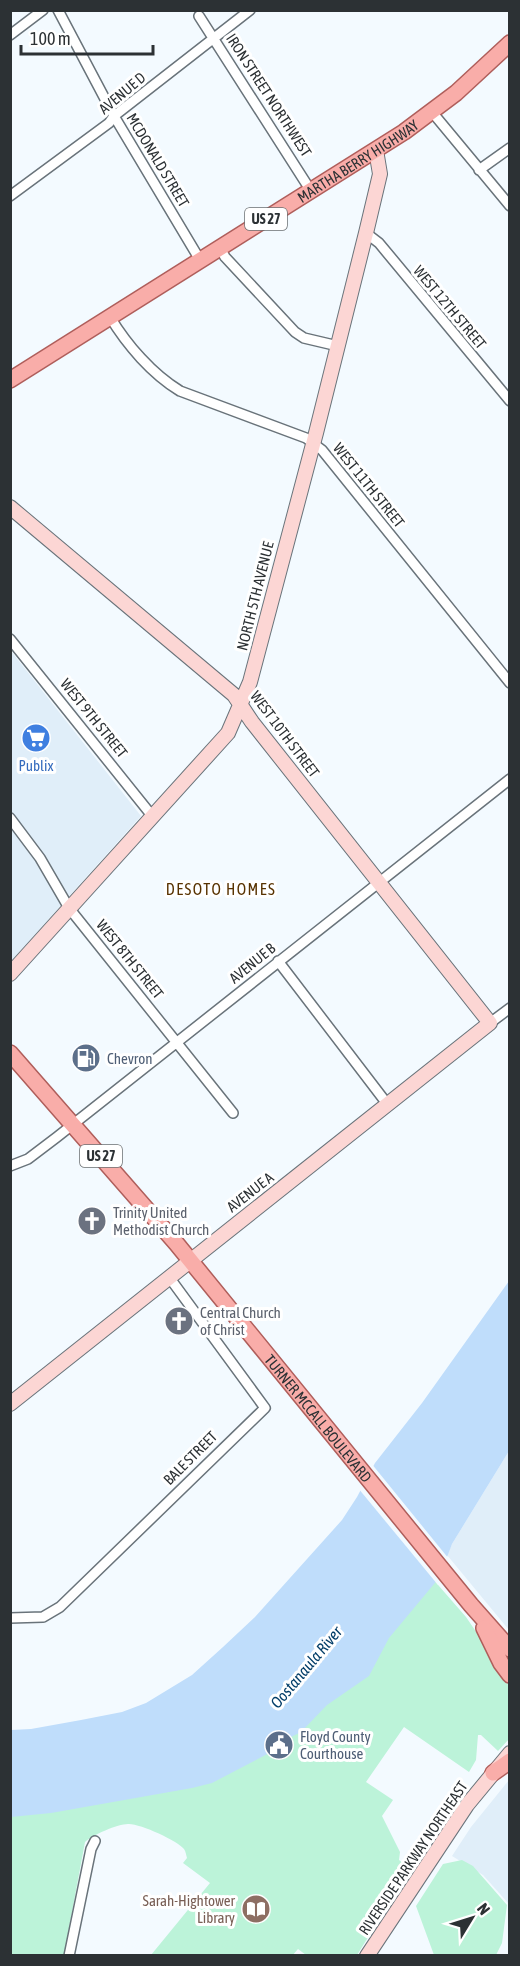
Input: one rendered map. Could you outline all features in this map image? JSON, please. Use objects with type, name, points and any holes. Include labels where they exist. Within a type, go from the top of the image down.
[{"type":"main road","name":"MARTHA BERRY HIGHWAY","points":[[10,380],[376,150],[432,112],[479,73],[510,43]]},
{"type":"main road","name":"TURNER MCCALL BOULEVARD","points":[[10,1053],[190,1260],[473,1607],[510,1649]]},
{"type":"main road","points":[[473,1607],[501,1663],[510,1675]]},
{"type":"main road","points":[[493,1773],[510,1761]]},
{"type":"street","points":[[10,35],[43,10]]},
{"type":"street","name":"MCDONALD STREET","points":[[58,10],[114,116],[200,260]]},
{"type":"street","name":"AVENUE D","points":[[10,196],[109,123],[114,116],[250,10]]},
{"type":"street","name":"IRON STREET NORTHWEST","points":[[199,16],[311,191]]},
{"type":"street","points":[[432,112],[510,206]]},
{"type":"street","points":[[479,170],[510,148]]},
{"type":"street","name":"NORTH 5TH AVENUE","points":[[10,974],[228,733],[241,705],[250,682],[366,233],[380,174],[376,150]]},
{"type":"street","name":"WEST 12TH STREET","points":[[366,233],[379,243],[510,401]]},
{"type":"street","points":[[220,248],[225,257],[295,332],[304,338],[338,346]]},
{"type":"street","name":"WEST 11TH STREET","points":[[110,317],[139,354],[162,379],[172,386],[306,438],[322,450],[510,683]]},
{"type":"street","name":"WEST 10TH STREET","points":[[10,507],[234,695],[490,1023]]},
{"type":"street","name":"WEST 9TH STREET","points":[[10,639],[153,817]]},
{"type":"street","name":"AVENUE B","points":[[10,1166],[28,1159],[73,1125],[378,881],[510,779]]},
{"type":"street","name":"WEST 8TH STREET","points":[[10,818],[40,858],[69,908],[233,1113]]},
{"type":"street","points":[[278,961],[388,1105]]},
{"type":"street","name":"AVENUE A","points":[[10,1404],[510,1008]]},
{"type":"street","name":"BALE STREET","points":[[10,1618],[44,1617],[60,1607],[265,1408],[168,1277]]},
{"type":"street","name":"RIVERSIDE PARKWAY NORTHEAST","points":[[367,1956],[466,1805],[510,1753]]},
{"type":"street","points":[[69,1956],[91,1849],[95,1841]]},
{"type":"shaded area","points":[[11,651],[141,816],[11,961]]},
{"type":"shaded area","points":[[509,1451],[509,1630],[447,1555]]},
{"type":"shaded area","points":[[509,1780],[509,1904],[483,1875],[452,1856],[471,1827]]},
{"type":"green space","name":"Floyd County Courthouse","points":[[405,1547],[466,1617],[509,1680],[509,1739],[498,1751],[481,1735],[478,1735],[476,1760],[469,1772],[404,1727],[366,1782],[393,1800],[382,1816],[400,1852],[399,1860],[411,1869],[357,1955],[306,1955],[298,1949],[292,1956],[151,1955],[210,1883],[183,1863],[187,1858],[185,1850],[180,1846],[149,1829],[128,1824],[105,1830],[85,1842],[64,1955],[11,1956],[11,1778],[254,1726]]},
{"type":"green space","points":[[462,1860],[473,1866],[507,1905],[502,1943],[496,1955],[434,1955],[416,1906],[443,1864]]},
{"type":"water","name":"Oostanaula River","points":[[509,1281],[509,1451],[452,1544],[439,1578],[389,1638],[369,1676],[327,1705],[301,1732],[285,1740],[275,1750],[212,1783],[51,1813],[11,1817],[11,1730],[31,1729],[122,1712],[146,1703],[192,1675],[255,1617],[342,1520],[375,1463],[422,1403]]},
{"type":"pier","points":[[371,1463],[449,1559],[438,1585],[358,1488]]},
{"type":"place","name":"Publix","points":[[36,738]]},
{"type":"place","name":"Chevron","points":[[86,1058]]},
{"type":"place","name":"Trinity United Methodist Church","points":[[92,1221]]},
{"type":"place","name":"Central Church of Christ","points":[[179,1321]]},
{"type":"place","name":"Floyd County Courthouse","points":[[279,1745]]},
{"type":"place","name":"Sarah-Hightower Library","points":[[256,1909]]},
{"type":"district","name":"DESOTO HOMES","points":[[221,889]]}]
